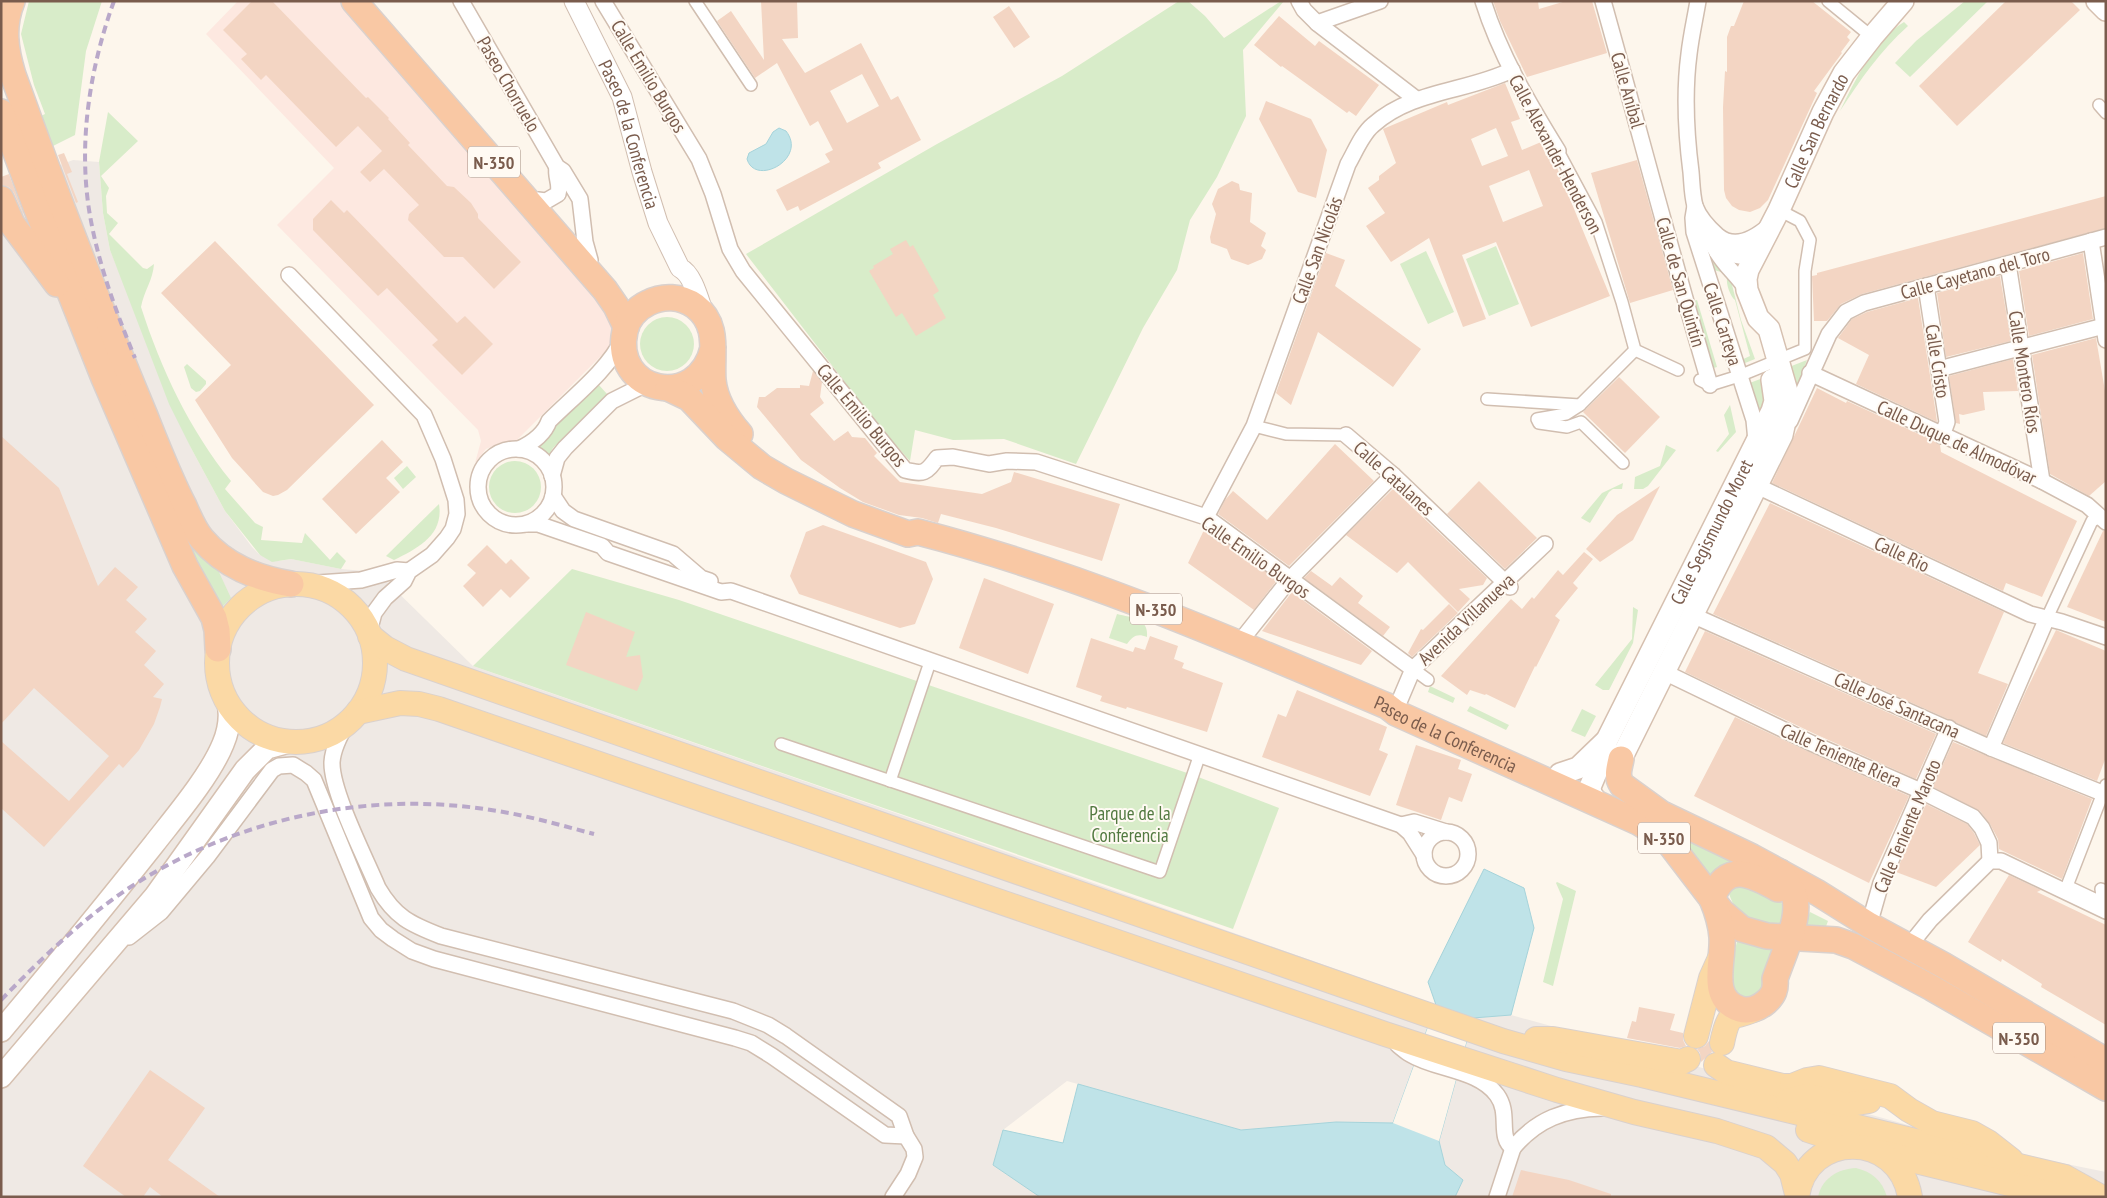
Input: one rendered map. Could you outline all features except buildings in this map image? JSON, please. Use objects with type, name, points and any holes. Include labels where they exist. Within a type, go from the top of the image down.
[{"type":"highway","points":[[12,1],[5,26],[4,50],[88,279],[174,487],[193,526],[200,538],[211,549],[245,572],[297,584]]},
{"type":"highway","name":"N-350","points":[[354,1],[601,285],[616,306],[624,333],[626,360],[631,369],[658,386],[689,398],[727,438],[762,467],[786,481],[860,517],[908,534],[918,532],[982,549],[1098,587],[1393,704]]},
{"type":"highway","name":"N-350","points":[[366,1],[608,282],[622,294],[638,302],[683,300],[699,310],[705,317],[713,337],[713,381],[719,402],[729,421],[742,437],[810,482],[856,506],[911,524],[918,532]]},
{"type":"highway","points":[[1,112],[10,156],[176,547],[202,599],[214,618],[218,649]]},
{"type":"highway","points":[[1,199],[12,224],[77,310]]},
{"type":"highway","points":[[624,333],[631,318],[655,300]]},
{"type":"highway","points":[[658,386],[684,385],[698,376],[708,363],[713,348]]},
{"type":"highway","name":"Paseo de la Conferencia","points":[[1393,704],[1560,774]]},
{"type":"highway","name":"Paseo de la Conferencia","points":[[1393,704],[1396,713],[1593,794]]},
{"type":"highway","points":[[1614,750],[1618,775],[1622,785],[1662,814]]},
{"type":"highway","name":"N-350","points":[[1560,774],[1662,837],[1729,920],[1742,929],[1767,936],[1836,940],[1853,946],[1932,988],[2106,1088]]},
{"type":"highway","name":"N-350","points":[[1593,794],[1662,814],[1780,872],[1818,893],[1841,909],[1943,965],[2106,1060]]},
{"type":"highway","points":[[1769,997],[1797,910],[1795,898],[1789,884],[1780,872]]},
{"type":"highway","points":[[1819,939],[1799,953],[1769,997],[1746,1010],[1738,1008],[1725,999],[1720,982],[1721,928],[1712,899],[1718,887],[1726,878],[1740,873],[1761,880],[1812,905],[1841,909]]},
{"type":"main road","name":"Calle San Bernardo","points":[[1748,280],[1759,249],[1844,73],[1903,1]]},
{"type":"main road","points":[[2098,1],[2106,10]]},
{"type":"main road","points":[[1748,280],[1758,318],[1768,328],[1773,362]]},
{"type":"main road","name":"Calle Segismundo Moret","points":[[1593,794],[1603,756],[1614,750],[1664,672],[1782,435],[1787,412],[1788,395],[1773,362]]},
{"type":"main road","name":"Calle Segismundo Moret","points":[[1560,774],[1578,768],[1614,750],[1775,401],[1773,362]]},
{"type":"main road","points":[[1,1031],[106,905],[192,794],[223,745],[229,726],[230,715],[228,703],[218,677],[218,649],[228,622],[247,601],[270,588],[297,584],[324,589],[343,599],[354,608],[370,634],[385,648],[406,660],[1503,1041],[1566,1059],[2065,1177],[2099,1196]]},
{"type":"main road","points":[[1,1077],[155,896],[245,770],[267,748],[289,742],[320,738],[334,732],[352,718],[369,694],[373,680],[375,665],[370,634]]},
{"type":"main road","points":[[228,703],[248,726],[274,739],[289,742]]},
{"type":"main road","points":[[352,718],[400,703],[419,704],[439,709],[1385,1034],[1557,1090],[1615,1107],[1716,1131],[1766,1147],[1785,1163],[1792,1174],[1797,1196]]},
{"type":"main road","points":[[1696,1036],[1713,972],[1721,956]]},
{"type":"main road","points":[[1769,997],[1753,1010],[1731,1017],[1727,1023],[1719,1054],[1726,1072],[1783,1086],[1812,1087],[1908,1110]]},
{"type":"main road","points":[[1704,1003],[1736,1014]]},
{"type":"main road","points":[[1503,1041],[1553,1039],[1682,1062],[1688,1059]]},
{"type":"main road","points":[[1566,1059],[1593,1075],[1621,1084],[1818,1132],[1879,1152],[2059,1196],[2099,1196]]},
{"type":"main road","points":[[1792,1086],[1819,1078],[1890,1096],[1908,1110],[1932,1123],[1972,1133],[2002,1151],[2016,1165]]},
{"type":"main road","points":[[1769,1106],[1808,1096],[1845,1105],[1869,1101]]},
{"type":"main road","points":[[1797,1196],[1806,1172],[1822,1155],[1832,1150],[1856,1146]]},
{"type":"main road","points":[[1879,1152],[1897,1166],[1904,1176],[1910,1197]]},
{"type":"street","name":"Paseo Chorruelo","points":[[461,1],[557,167],[563,171],[580,199],[586,250],[590,260]]},
{"type":"street","name":"Paseo de la Conferencia","points":[[574,1],[622,97],[658,223],[680,268],[685,270],[705,317]]},
{"type":"street","name":"Calle Emilio Burgos","points":[[603,1],[699,159],[713,194],[730,249],[743,271],[905,470],[919,474],[928,470],[937,458],[989,464],[1007,461],[1036,462],[1206,518],[1412,669]]},
{"type":"street","points":[[695,1],[751,85]]},
{"type":"street","points":[[1299,1],[1304,10],[1317,23],[1416,99]]},
{"type":"street","points":[[1317,23],[1380,1]]},
{"type":"street","name":"Calle Alexander Henderson","points":[[1483,1],[1488,18],[1523,93],[1558,151],[1596,222],[1622,302],[1635,350]]},
{"type":"street","name":"Calle Aníbal","points":[[1603,1],[1653,179]]},
{"type":"street","name":"Calle Carteya","points":[[1698,1],[1689,55],[1687,110],[1688,151],[1698,212],[1706,234],[1722,260],[1739,277],[1748,280]]},
{"type":"street","points":[[1828,1],[1872,37]]},
{"type":"street","name":"Calle San Nicolás","points":[[1206,518],[1254,426],[1348,164],[1372,125],[1416,99],[1492,80],[1512,70]]},
{"type":"street","name":"Paseo Chorruelo","points":[[538,200],[546,201],[558,194],[557,167]]},
{"type":"street","name":"Calle de San Quintín","points":[[1653,179],[1705,383]]},
{"type":"street","points":[[1698,212],[1720,237],[1729,242],[1736,243],[1751,239],[1775,217],[1800,221],[1810,240],[1805,271],[1812,353],[1810,373],[1791,420],[1782,435]]},
{"type":"street","name":"Calle Carteya","points":[[1698,212],[1693,218],[1694,232],[1754,420],[1756,441]]},
{"type":"street","points":[[1939,369],[2022,347],[2105,333],[2099,239]]},
{"type":"street","name":"Calle Cayetano del Toro","points":[[1812,353],[1846,312],[1864,303],[2099,239]]},
{"type":"street","name":"Calle Carteya","points":[[1717,252],[1740,256],[1759,249]]},
{"type":"street","name":"Calle Montero Ríos","points":[[2008,264],[2042,481]]},
{"type":"street","points":[[655,300],[672,287],[680,268]]},
{"type":"street","points":[[290,275],[424,415],[451,480],[456,500],[458,514],[453,529],[439,548],[409,571],[404,581],[385,598],[374,613],[370,634]]},
{"type":"street","name":"Calle Cristo","points":[[1926,286],[1947,422],[1942,436]]},
{"type":"street","points":[[624,333],[614,355],[549,420],[546,430],[531,444],[519,449],[505,450],[488,460],[482,468],[478,488],[483,507],[489,515],[507,524],[538,524],[602,546],[608,553],[721,592],[731,592],[1401,825],[1410,833],[1424,855]]},
{"type":"street","points":[[1623,463],[1581,422],[1567,427],[1538,423],[1538,419],[1566,414],[1580,405],[1635,350],[1678,370]]},
{"type":"street","points":[[1705,383],[1739,376],[1773,362],[1812,353]]},
{"type":"street","name":"Calle Duque de Almodóvar","points":[[1810,373],[2042,481],[2087,505],[2104,517]]},
{"type":"street","points":[[527,524],[544,513],[553,496],[552,476],[557,458],[561,453],[612,401],[658,386]]},
{"type":"street","points":[[1487,398],[1580,405]]},
{"type":"street","name":"Calle Catalanes","points":[[1254,426],[1286,434],[1346,435],[1392,475],[1507,584]]},
{"type":"street","points":[[519,449],[534,453],[542,459],[552,476]]},
{"type":"street","points":[[1239,643],[1289,580],[1392,475]]},
{"type":"street","name":"Calle Rio","points":[[1757,486],[2030,614],[2106,637]]},
{"type":"street","points":[[553,496],[563,511],[574,519],[672,554],[701,578],[724,585],[731,592]]},
{"type":"street","points":[[1991,748],[2047,618],[2092,521],[2104,517]]},
{"type":"street","name":"Avenida Villanueva","points":[[1393,704],[1412,669],[1507,584],[1545,544]]},
{"type":"street","points":[[297,584],[361,580],[397,570],[409,571]]},
{"type":"street","name":"Calle José Santacana","points":[[1692,615],[1991,748],[2104,789]]},
{"type":"street","points":[[890,781],[930,662]]},
{"type":"street","points":[[1412,669],[1428,680]]},
{"type":"street","name":"Calle Teniente Riera","points":[[1664,672],[1811,743],[1921,791],[1973,817],[1982,828],[1989,843],[1990,861]]},
{"type":"street","points":[[352,718],[338,738],[334,750],[332,762],[336,786],[378,888],[387,903],[398,915],[411,924],[441,936],[733,1011],[768,1025],[899,1116],[906,1136],[914,1149],[913,1164],[893,1197]]},
{"type":"street","name":"Calle Teniente Maroto","points":[[1869,925],[1876,895],[1949,728]]},
{"type":"street","points":[[781,744],[1160,872],[1200,754]]},
{"type":"street","points":[[101,958],[161,912],[207,857],[272,770],[279,766],[293,765],[306,772],[318,788],[372,918],[381,930],[406,947],[434,959],[735,1038],[772,1056],[886,1135],[906,1136]]},
{"type":"street","points":[[2104,789],[2067,886],[2106,911]]},
{"type":"street","points":[[1401,825],[1414,822],[1446,832],[1460,837],[1468,850],[1468,858],[1461,871],[1454,876],[1438,876],[1426,866],[1424,855],[1426,843],[1431,837],[1446,832]]},
{"type":"street","points":[[1908,946],[1930,920],[1990,861],[2001,861],[2081,896],[2103,903],[2101,888],[2106,891]]},
{"type":"street","points":[[1385,1034],[1411,1055],[1471,1077],[1488,1086],[1497,1096],[1503,1107],[1505,1136],[1507,1143],[1513,1148]]},
{"type":"street","points":[[1497,1197],[1513,1148],[1523,1136],[1555,1115],[1585,1108],[1615,1107]]},
{"type":"shaded area","points":[[238,1],[346,1],[611,308],[617,336],[607,350],[516,441],[502,442],[486,449],[475,463],[481,441],[478,430],[277,225],[334,168],[206,34]]},
{"type":"shaded area","points":[[73,160],[99,162],[103,213],[110,250],[191,448],[225,511],[252,547],[260,555],[279,561],[291,559],[341,569],[377,572],[473,666],[950,832],[1473,1018],[1511,1015],[2002,1151],[2106,1172],[2106,1197],[1455,1197],[1463,1180],[1445,1165],[1439,1141],[1393,1123],[1336,1122],[1241,1130],[1067,1081],[1003,1130],[993,1165],[1040,1197],[1,1197],[1,188]]},
{"type":"green space","points":[[29,1],[102,1],[86,51],[75,135],[53,146],[41,116],[45,114],[34,85],[21,34]]},
{"type":"green space","points":[[1179,1],[1188,1],[1205,16],[1224,38],[1281,1],[1284,1],[1243,50],[1246,116],[1217,177],[1190,220],[1177,270],[1143,328],[1076,464],[1004,439],[953,440],[915,430],[910,461],[878,425],[746,254],[937,144],[1062,76]]},
{"type":"green space","points":[[1965,1],[1988,1],[1910,77],[1895,63],[1916,41]]},
{"type":"green space","points":[[1904,22],[1908,26],[1888,45],[1871,66],[1840,111],[1866,62],[1883,40]]},
{"type":"green space","points":[[108,112],[138,141],[101,176],[109,188],[106,196],[107,213],[118,223],[109,234],[143,268],[147,269],[154,264],[141,307],[167,376],[178,398],[202,441],[231,481],[225,489],[255,523],[263,527],[261,540],[302,543],[305,533],[330,560],[337,552],[346,561],[341,569],[291,559],[272,562],[260,555],[225,511],[191,448],[169,404],[110,250],[103,213],[99,162]]},
{"type":"green space","points":[[1496,246],[1519,304],[1489,316],[1466,259]]},
{"type":"green space","points":[[1426,251],[1454,312],[1428,324],[1400,264]]},
{"type":"green space","points":[[1707,255],[1730,277],[1741,320],[1755,359],[1740,365],[1739,361],[1750,356],[1735,300],[1730,293],[1724,273],[1711,269]]},
{"type":"green space","points":[[1697,300],[1717,367],[1710,369],[1691,302]]},
{"type":"green space","points":[[662,317],[672,317],[686,325],[692,334],[694,344],[692,354],[686,363],[672,371],[662,371],[652,366],[645,359],[640,349],[640,339],[645,329],[652,322]]},
{"type":"green space","points":[[1807,360],[1794,395],[1789,367]]},
{"type":"green space","points":[[187,364],[206,381],[206,384],[200,391],[196,392],[191,388],[184,367]]},
{"type":"green space","points":[[1763,378],[1764,402],[1757,416],[1747,384]]},
{"type":"green space","points":[[598,384],[607,394],[553,448],[549,455],[536,446]]},
{"type":"green space","points":[[1730,405],[1736,432],[1718,452],[1716,451],[1729,434],[1724,415]]},
{"type":"green space","points":[[1666,445],[1676,450],[1648,486],[1643,489],[1634,489],[1635,477],[1660,466]]},
{"type":"green space","points":[[515,461],[525,463],[533,469],[539,477],[541,487],[539,497],[533,505],[525,511],[515,513],[505,511],[497,505],[491,497],[489,487],[491,477],[497,469],[505,463]]},
{"type":"green space","points":[[407,466],[416,477],[403,489],[394,478]]},
{"type":"green space","points":[[1623,483],[1622,489],[1613,489],[1609,492],[1590,523],[1581,518],[1602,493]]},
{"type":"green space","points":[[439,504],[437,524],[427,539],[412,551],[394,560],[386,556]]},
{"type":"green space","points":[[194,547],[218,570],[231,598],[223,606],[190,551]]},
{"type":"green space","name":"Parque de la Conferencia","points":[[572,569],[679,600],[1193,775],[1279,808],[1233,929],[473,666]]},
{"type":"green space","points":[[1633,607],[1638,610],[1633,643],[1609,690],[1603,690],[1595,685],[1632,639]]},
{"type":"green space","points":[[1117,614],[1142,622],[1147,631],[1147,637],[1136,636],[1127,644],[1109,638]]},
{"type":"green space","points":[[1430,686],[1455,698],[1453,703],[1428,692]]},
{"type":"green space","points":[[1470,706],[1509,725],[1506,730],[1467,711]]},
{"type":"green space","points":[[1582,709],[1596,716],[1585,737],[1571,731]]},
{"type":"green space","points":[[1675,834],[1737,862],[1710,879]]},
{"type":"green space","points":[[1557,882],[1576,891],[1553,986],[1543,982],[1563,899]]},
{"type":"green space","points":[[1741,885],[1772,894],[1781,903],[1786,919],[1777,926],[1747,918],[1737,909],[1729,894],[1734,888]]},
{"type":"green space","points":[[1810,912],[1828,921],[1825,929],[1807,928],[1806,923]]},
{"type":"green space","points":[[1738,938],[1776,949],[1773,970],[1755,1000],[1737,996],[1728,976]]},
{"type":"green space","points":[[1856,1168],[1872,1174],[1879,1181],[1887,1197],[1818,1197],[1823,1185],[1832,1176],[1843,1170]]},
{"type":"water","points":[[779,128],[786,131],[791,141],[790,151],[785,160],[769,170],[760,170],[752,167],[747,159],[749,153],[766,144],[773,132]]},
{"type":"water","points":[[1484,869],[1524,888],[1534,928],[1511,1015],[1473,1018],[1439,1141],[1445,1165],[1463,1180],[1455,1197],[1040,1197],[993,1165],[1003,1130],[1063,1143],[1078,1084],[1241,1130],[1336,1122],[1393,1123],[1436,1005],[1428,982]]},
{"type":"pier","points":[[1436,1005],[1473,1018],[1439,1141],[1393,1123]]},
{"type":"railway","points":[[114,1],[105,27],[92,82],[88,110],[85,166],[91,221],[99,256],[135,358]]},
{"type":"railway","points":[[1,1000],[62,941],[111,900],[170,864],[212,844],[257,828],[302,816],[349,808],[396,804],[444,805],[491,810],[543,820],[594,834]]}]
